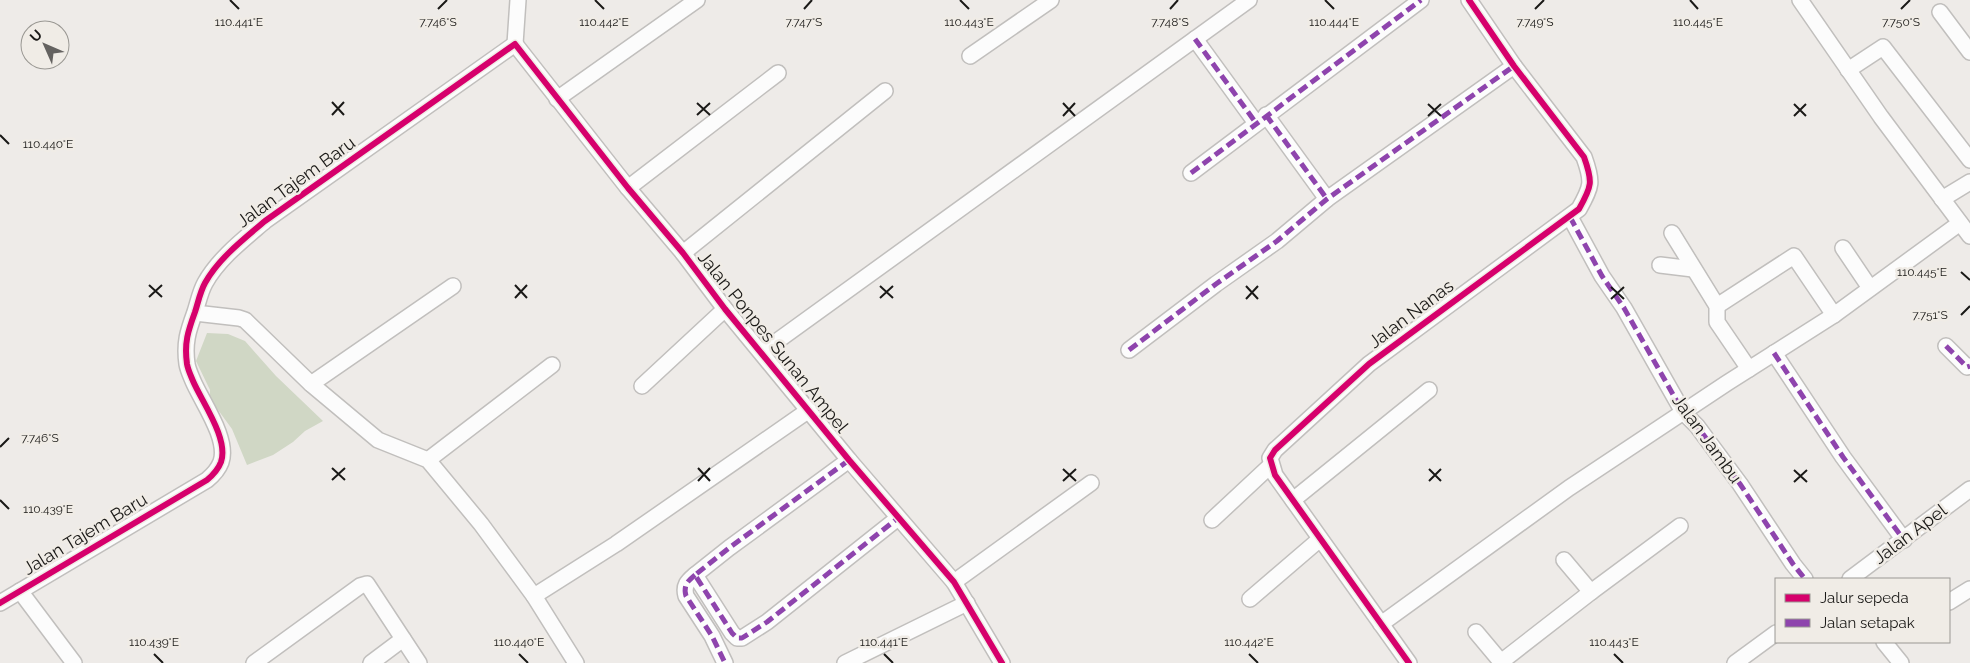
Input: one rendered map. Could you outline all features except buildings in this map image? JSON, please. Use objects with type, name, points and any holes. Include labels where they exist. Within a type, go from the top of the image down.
[{"type":"street","points":[[515,44],[518,0]]},
{"type":"street","points":[[557,99],[697,0]]},
{"type":"street","points":[[970,56],[1051,0]]},
{"type":"street","points":[[762,352],[1249,0]]},
{"type":"street","points":[[1191,173],[1421,0]]},
{"type":"street","name":"Jalan Nanas","points":[[1271,465],[1270,458],[1274,450],[1369,364],[1570,217],[1579,209],[1590,190],[1590,173],[1584,157],[1514,66],[1469,0]]},
{"type":"street","points":[[1800,0],[1848,70],[1970,236]]},
{"type":"street","points":[[1940,12],[1970,52]]},
{"type":"street","points":[[1195,39],[1327,199]]},
{"type":"street","name":"Jalan Ponpes Sunan Ampel","points":[[515,44],[628,188],[683,253],[725,309],[849,460],[954,582],[1002,663]]},
{"type":"street","name":"Jalan Tajem Baru","points":[[0,602],[207,480],[216,471],[222,461],[222,448],[218,433],[187,366],[188,328],[204,284],[220,262],[265,221],[515,44]]},
{"type":"street","points":[[1848,70],[1883,47],[1970,160]]},
{"type":"street","points":[[1130,350],[1277,241],[1327,199],[1514,66]]},
{"type":"street","points":[[628,188],[778,73]]},
{"type":"street","points":[[683,253],[885,91]]},
{"type":"street","points":[[1942,198],[1970,182]]},
{"type":"street","name":"Jalan Jambu","points":[[1570,217],[1602,276],[1624,308],[1683,412],[1698,426],[1804,578]]},
{"type":"street","points":[[1381,624],[1568,488],[1834,315],[1960,222]]},
{"type":"street","points":[[1672,232],[1716,306],[1718,322],[1749,369]]},
{"type":"street","points":[[1842,248],[1870,288]]},
{"type":"street","points":[[1716,306],[1794,256],[1834,315]]},
{"type":"street","points":[[1660,265],[1694,270]]},
{"type":"street","points":[[311,384],[453,286]]},
{"type":"street","points":[[642,386],[725,309]]},
{"type":"street","points":[[195,313],[245,320],[311,384],[378,440],[428,460],[481,524],[534,596],[576,663]]},
{"type":"street","points":[[1946,346],[1959,360],[1970,366]]},
{"type":"street","points":[[1774,354],[1819,423],[1904,540]]},
{"type":"street","points":[[428,460],[552,365]]},
{"type":"street","points":[[1293,500],[1429,390]]},
{"type":"street","points":[[534,596],[616,544],[809,410]]},
{"type":"street","points":[[725,663],[712,636],[686,596],[684,589],[687,582],[729,548],[849,460]]},
{"type":"street","points":[[1212,520],[1271,465],[1275,474],[1320,539],[1409,663]]},
{"type":"street","points":[[954,582],[1091,483]]},
{"type":"street","name":"Jalan Apel","points":[[1851,578],[1970,489]]},
{"type":"street","points":[[695,575],[732,633],[737,638],[742,638],[767,622],[898,518]]},
{"type":"street","points":[[1476,632],[1502,662],[1591,592],[1680,526]]},
{"type":"street","points":[[1250,599],[1320,539]]},
{"type":"street","points":[[1564,560],[1591,592]]},
{"type":"street","points":[[254,663],[360,586],[367,584],[419,663]]},
{"type":"street","points":[[1950,601],[1970,590]]},
{"type":"street","points":[[20,591],[74,663]]},
{"type":"street","points":[[845,663],[967,603]]},
{"type":"street","points":[[1735,663],[1775,634]]},
{"type":"street","points":[[371,663],[403,639]]},
{"type":"street","points":[[1891,644],[1901,663]]},
{"type":"green space","points":[[207,333],[228,334],[245,341],[276,376],[323,421],[305,431],[293,442],[273,455],[247,465],[232,429],[210,399],[210,390],[196,361]]},
{"type":"marked path","points":[[1191,173],[1421,0]]},
{"type":"marked path","points":[[1195,39],[1256,123]]},
{"type":"marked path","points":[[1129,350],[1216,284],[1277,241],[1327,199],[1514,66]]},
{"type":"marked path","points":[[1266,115],[1327,199]]},
{"type":"marked path","points":[[1570,217],[1602,276],[1624,308],[1683,412],[1697,426],[1740,484],[1804,578]]},
{"type":"marked path","points":[[1946,346],[1967,367],[1970,366]]},
{"type":"marked path","points":[[1774,353],[1843,457],[1904,540]]},
{"type":"marked path","points":[[849,460],[695,575],[732,633],[737,638],[742,638],[767,622],[898,518]]},
{"type":"marked path","points":[[695,575],[688,581],[685,592],[686,596],[712,636],[725,663]]},
{"type":"cycle path","points":[[1409,663],[1275,475],[1270,458],[1275,450],[1369,364],[1579,209],[1587,195],[1590,178],[1584,157],[1514,66],[1469,0]]},
{"type":"cycle path","points":[[0,603],[207,480],[218,467],[221,462],[222,453],[218,432],[190,373],[186,350],[186,343],[200,294],[217,265],[232,249],[265,221],[515,44],[628,188],[683,253],[725,309],[849,460],[954,582],[1002,663]]}]
